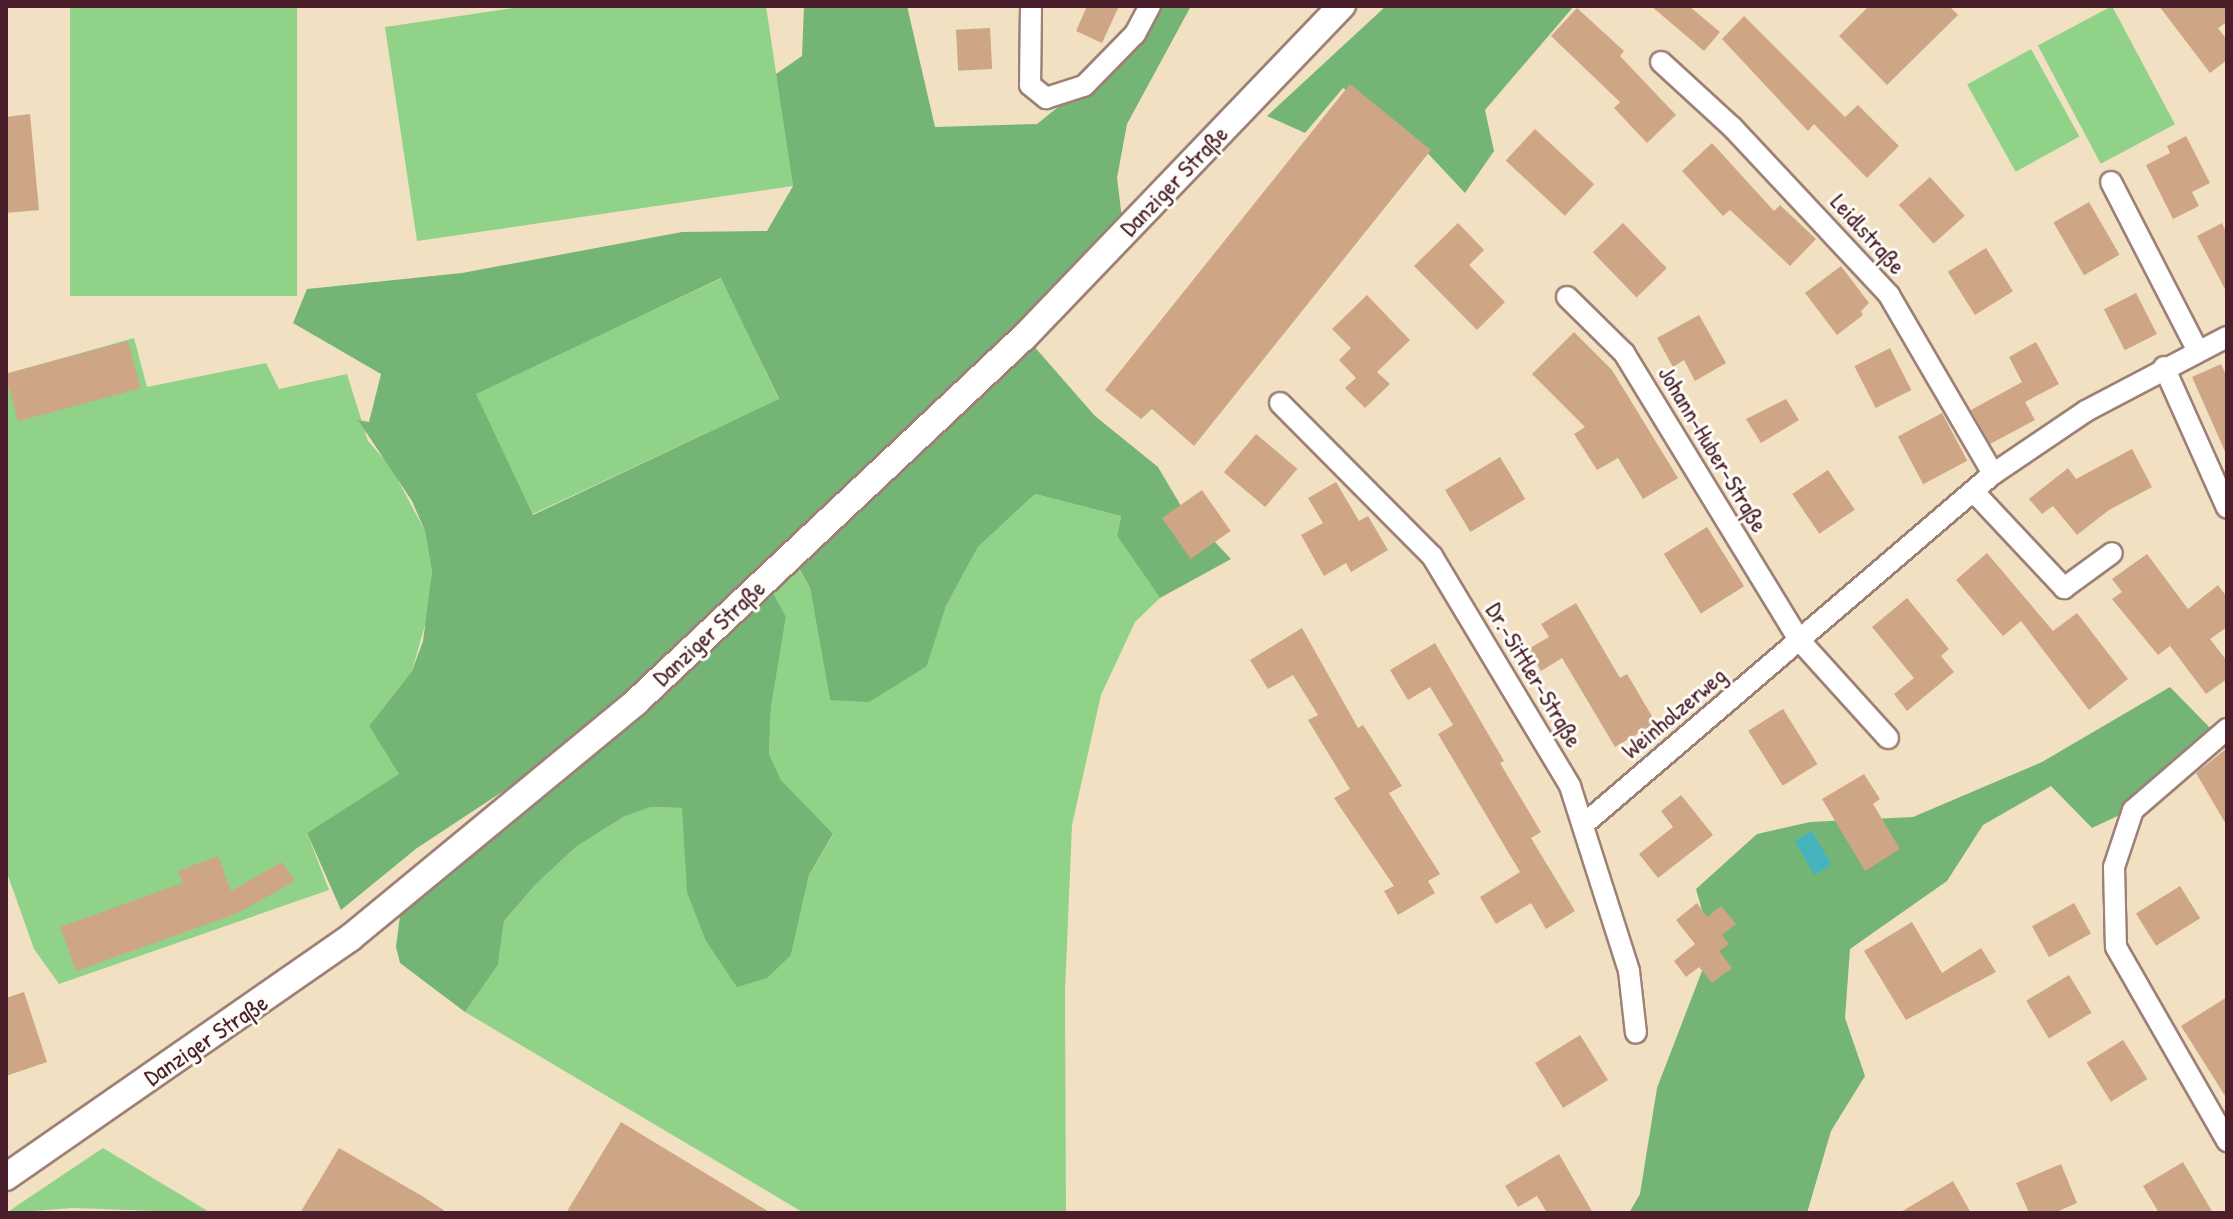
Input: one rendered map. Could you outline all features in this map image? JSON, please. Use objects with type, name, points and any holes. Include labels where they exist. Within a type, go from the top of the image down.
[{"type":"street","points":[[1031,6],[1030,85],[1046,98],[1084,86],[1135,34],[1150,6]]},
{"type":"street","name":"Danziger Straße","points":[[6,1177],[350,938],[636,702],[1025,336],[1342,6]]},
{"type":"street","name":"Leidlstraße","points":[[1661,62],[1732,127],[1889,295],[1993,474]]},
{"type":"street","points":[[2111,182],[2198,351]]},
{"type":"street","name":"Johann-Huber-Straße","points":[[1567,297],[1624,353],[1800,641]]},
{"type":"street","name":"Weinholzerweg","points":[[1583,825],[1993,474],[2164,367],[2227,337]]},
{"type":"street","points":[[2164,367],[2227,508]]},
{"type":"street","name":"Dr.-Sittler-Straße","points":[[1280,403],[1432,556],[1570,786],[1629,971],[1636,1033]]},
{"type":"street","points":[[1974,492],[2064,588],[2112,553]]},
{"type":"street","points":[[1800,641],[1888,738]]},
{"type":"street","points":[[2227,729],[2133,810],[2114,867],[2116,947],[2227,1141]]},
{"type":"green space","points":[[70,6],[297,6],[297,296],[70,296]]},
{"type":"green space","points":[[526,6],[766,6],[793,186],[417,241],[385,27]]},
{"type":"green space","points":[[804,6],[907,6],[935,127],[1037,124],[1084,86],[1150,6],[1191,6],[1127,124],[1117,178],[1124,234],[1025,336],[1095,416],[1158,467],[1181,506],[1231,559],[1160,598],[1117,536],[1121,516],[1035,494],[978,547],[946,606],[927,666],[869,702],[830,700],[810,588],[792,556],[766,580],[786,617],[771,708],[769,754],[781,780],[833,834],[809,875],[791,955],[767,978],[737,987],[706,941],[687,892],[682,808],[651,807],[623,817],[576,847],[536,884],[504,921],[498,965],[465,1012],[400,963],[396,947],[400,916],[631,707],[417,848],[341,910],[307,833],[399,774],[369,726],[412,671],[423,641],[432,572],[425,531],[412,501],[358,420],[369,422],[381,374],[293,323],[307,289],[462,273],[682,232],[767,231],[793,186],[776,74],[802,56]],"holes":[[[721,278],[779,399],[533,515],[476,394]]]},
{"type":"green space","points":[[1386,6],[1574,6],[1485,110],[1494,151],[1465,193],[1405,129],[1343,88],[1305,133],[1267,116]]},
{"type":"green space","points":[[2112,6],[2175,124],[2101,164],[2038,45]]},
{"type":"green space","points":[[2031,49],[2079,136],[2016,172],[1967,84]]},
{"type":"green space","points":[[722,278],[779,399],[531,515],[475,393]]},
{"type":"green space","points":[[134,338],[147,387],[266,363],[279,389],[347,374],[368,441],[391,467],[425,531],[432,572],[430,607],[412,671],[369,726],[400,774],[307,833],[329,890],[59,984],[34,949],[6,870],[6,374]]},
{"type":"green space","points":[[1035,494],[1121,516],[1117,536],[1160,598],[1135,622],[1101,695],[1072,825],[1065,992],[1066,1213],[804,1213],[465,1012],[498,965],[504,921],[536,884],[576,847],[623,817],[651,807],[682,808],[685,831],[791,955],[809,875],[833,835],[781,780],[769,754],[771,708],[786,617],[765,580],[791,556],[810,588],[830,700],[927,666],[946,606],[978,547]]},
{"type":"green space","points":[[2170,687],[2213,731],[2124,813],[2092,828],[2051,786],[1983,825],[1947,881],[1850,949],[1845,1018],[1865,1076],[1831,1131],[1807,1213],[1629,1213],[1640,1194],[1657,1088],[1712,945],[1696,889],[1757,834],[1810,822],[1913,817],[2042,762]]},
{"type":"green space","points":[[103,1148],[211,1213],[73,1208],[6,1213]]},
{"type":"water","points":[[1812,831],[1832,865],[1814,875],[1795,841]]},
{"type":"building","points":[[1087,6],[1119,6],[1102,43],[1076,31]]},
{"type":"building","points":[[1651,6],[1689,6],[1720,32],[1704,51]]},
{"type":"building","points":[[1869,6],[1949,6],[1958,15],[1887,85],[1839,36]]},
{"type":"building","points":[[2159,6],[2227,6],[2227,22],[2218,28],[2227,40],[2227,60],[2210,73]]},
{"type":"building","points":[[1577,8],[1624,51],[1620,56],[1676,115],[1647,143],[1614,108],[1620,102],[1551,36]]},
{"type":"building","points":[[1744,16],[1845,117],[1858,105],[1899,146],[1867,178],[1814,124],[1808,131],[1722,39]]},
{"type":"building","points":[[990,28],[992,69],[958,71],[956,30]]},
{"type":"building","points":[[1350,84],[1431,150],[1194,446],[1152,409],[1141,419],[1105,390]]},
{"type":"building","points":[[30,114],[39,210],[6,213],[6,117]]},
{"type":"building","points":[[1535,129],[1594,184],[1565,216],[1506,160]]},
{"type":"building","points":[[2186,136],[2210,183],[2192,192],[2199,206],[2173,219],[2146,165],[2170,153],[2167,146]]},
{"type":"building","points":[[1712,143],[1774,211],[1780,205],[1816,239],[1790,266],[1730,210],[1723,216],[1682,171]]},
{"type":"building","points":[[1930,177],[1965,216],[1934,244],[1899,205]]},
{"type":"building","points":[[2089,202],[2120,255],[2084,275],[2053,222]]},
{"type":"building","points":[[1458,223],[1484,250],[1469,265],[1505,302],[1477,330],[1414,266]]},
{"type":"building","points":[[1623,223],[1667,268],[1637,297],[1593,252]]},
{"type":"building","points":[[2222,223],[2227,234],[2227,293],[2197,236]]},
{"type":"building","points":[[1986,248],[2013,291],[1975,315],[1948,272]]},
{"type":"building","points":[[1841,266],[1869,303],[1861,311],[1863,315],[1837,335],[1805,293]]},
{"type":"building","points":[[2136,293],[2157,334],[2125,350],[2104,309]]},
{"type":"building","points":[[1367,295],[1410,340],[1377,372],[1390,384],[1365,408],[1345,388],[1356,378],[1339,360],[1351,348],[1332,329]]},
{"type":"building","points":[[1699,315],[1726,363],[1695,381],[1684,360],[1673,367],[1657,338]]},
{"type":"building","points":[[1574,332],[1612,370],[1678,478],[1643,499],[1618,458],[1597,470],[1574,434],[1585,427],[1532,374]]},
{"type":"building","points":[[128,341],[141,388],[18,421],[6,374]]},
{"type":"building","points":[[2036,342],[2059,384],[2025,402],[2035,420],[1990,444],[1971,410],[2022,382],[2009,357]]},
{"type":"building","points":[[1890,348],[1911,390],[1876,408],[1854,366]]},
{"type":"building","points":[[2221,364],[2227,377],[2227,456],[2192,377]]},
{"type":"building","points":[[1786,399],[1799,420],[1761,443],[1746,419]]},
{"type":"building","points":[[1942,413],[1967,461],[1923,484],[1898,436]]},
{"type":"building","points":[[1256,434],[1297,469],[1265,507],[1224,472]]},
{"type":"building","points":[[2132,449],[2152,487],[2109,510],[2077,535],[2053,506],[2042,514],[2029,499],[2068,468],[2076,479]]},
{"type":"building","points":[[1500,457],[1525,499],[1470,532],[1445,490]]},
{"type":"building","points":[[1828,470],[1855,510],[1819,534],[1792,494]]},
{"type":"building","points":[[1336,482],[1359,521],[1368,516],[1388,550],[1351,572],[1346,563],[1324,576],[1301,535],[1323,523],[1308,498]]},
{"type":"building","points":[[1202,490],[1231,531],[1191,559],[1162,518]]},
{"type":"building","points":[[1707,527],[1744,586],[1701,613],[1664,554]]},
{"type":"building","points":[[1987,553],[2053,631],[2077,613],[2128,679],[2089,710],[2021,621],[2003,636],[1956,580]]},
{"type":"building","points":[[2147,554],[2188,609],[2218,585],[2227,597],[2227,627],[2210,639],[2227,661],[2227,679],[2206,694],[2170,646],[2158,655],[2112,599],[2122,592],[2112,579]]},
{"type":"building","points":[[1907,598],[1949,649],[1941,656],[1954,672],[1907,711],[1894,694],[1914,678],[1872,627]]},
{"type":"building","points":[[1576,603],[1620,678],[1627,674],[1656,723],[1615,747],[1562,658],[1541,671],[1528,649],[1549,637],[1541,624]]},
{"type":"building","points":[[1302,628],[1358,728],[1363,725],[1402,786],[1389,793],[1440,874],[1428,881],[1435,893],[1398,915],[1384,891],[1394,886],[1334,798],[1350,789],[1308,720],[1318,715],[1293,675],[1268,689],[1250,660]]},
{"type":"building","points":[[1435,643],[1504,761],[1500,763],[1541,832],[1531,838],[1575,911],[1546,929],[1531,903],[1496,924],[1480,897],[1520,872],[1438,734],[1453,725],[1430,687],[1408,700],[1390,670]]},
{"type":"building","points":[[1783,709],[1817,764],[1783,786],[1748,731]]},
{"type":"building","points":[[2227,748],[2227,826],[2196,773]]},
{"type":"building","points":[[1864,774],[1880,799],[1873,804],[1900,849],[1865,871],[1822,799]]},
{"type":"building","points":[[1681,795],[1713,835],[1658,878],[1639,854],[1673,827],[1661,811]]},
{"type":"building","points":[[218,856],[231,891],[282,862],[295,881],[238,913],[76,971],[60,927],[183,883],[178,871]]},
{"type":"building","points":[[2180,886],[2200,918],[2156,946],[2136,914]]},
{"type":"building","points":[[1697,903],[1707,917],[1721,906],[1736,924],[1722,935],[1729,944],[1719,951],[1732,968],[1712,983],[1699,967],[1686,977],[1674,961],[1695,944],[1676,920]]},
{"type":"building","points":[[2074,903],[2091,934],[2049,957],[2032,926]]},
{"type":"building","points":[[1912,922],[1942,973],[1981,948],[1996,972],[1906,1020],[1864,951]]},
{"type":"building","points":[[2069,975],[2092,1013],[2049,1038],[2026,1001]]},
{"type":"building","points":[[24,992],[47,1062],[6,1076],[6,998]]},
{"type":"building","points":[[2227,997],[2227,1099],[2181,1026]]},
{"type":"building","points":[[1580,1035],[1608,1080],[1563,1108],[1535,1063]]},
{"type":"building","points":[[2123,1040],[2147,1079],[2111,1102],[2087,1063]]},
{"type":"building","points":[[621,1122],[771,1213],[566,1213]]},
{"type":"building","points":[[339,1148],[422,1196],[448,1213],[300,1213]]},
{"type":"building","points":[[1559,1154],[1593,1213],[1547,1213],[1537,1196],[1518,1207],[1505,1186]]},
{"type":"building","points":[[2183,1162],[2213,1213],[2159,1213],[2143,1186]]},
{"type":"building","points":[[2061,1164],[2077,1203],[2054,1213],[2029,1213],[2016,1183]]},
{"type":"building","points":[[1953,1181],[1971,1213],[1899,1213]]}]
